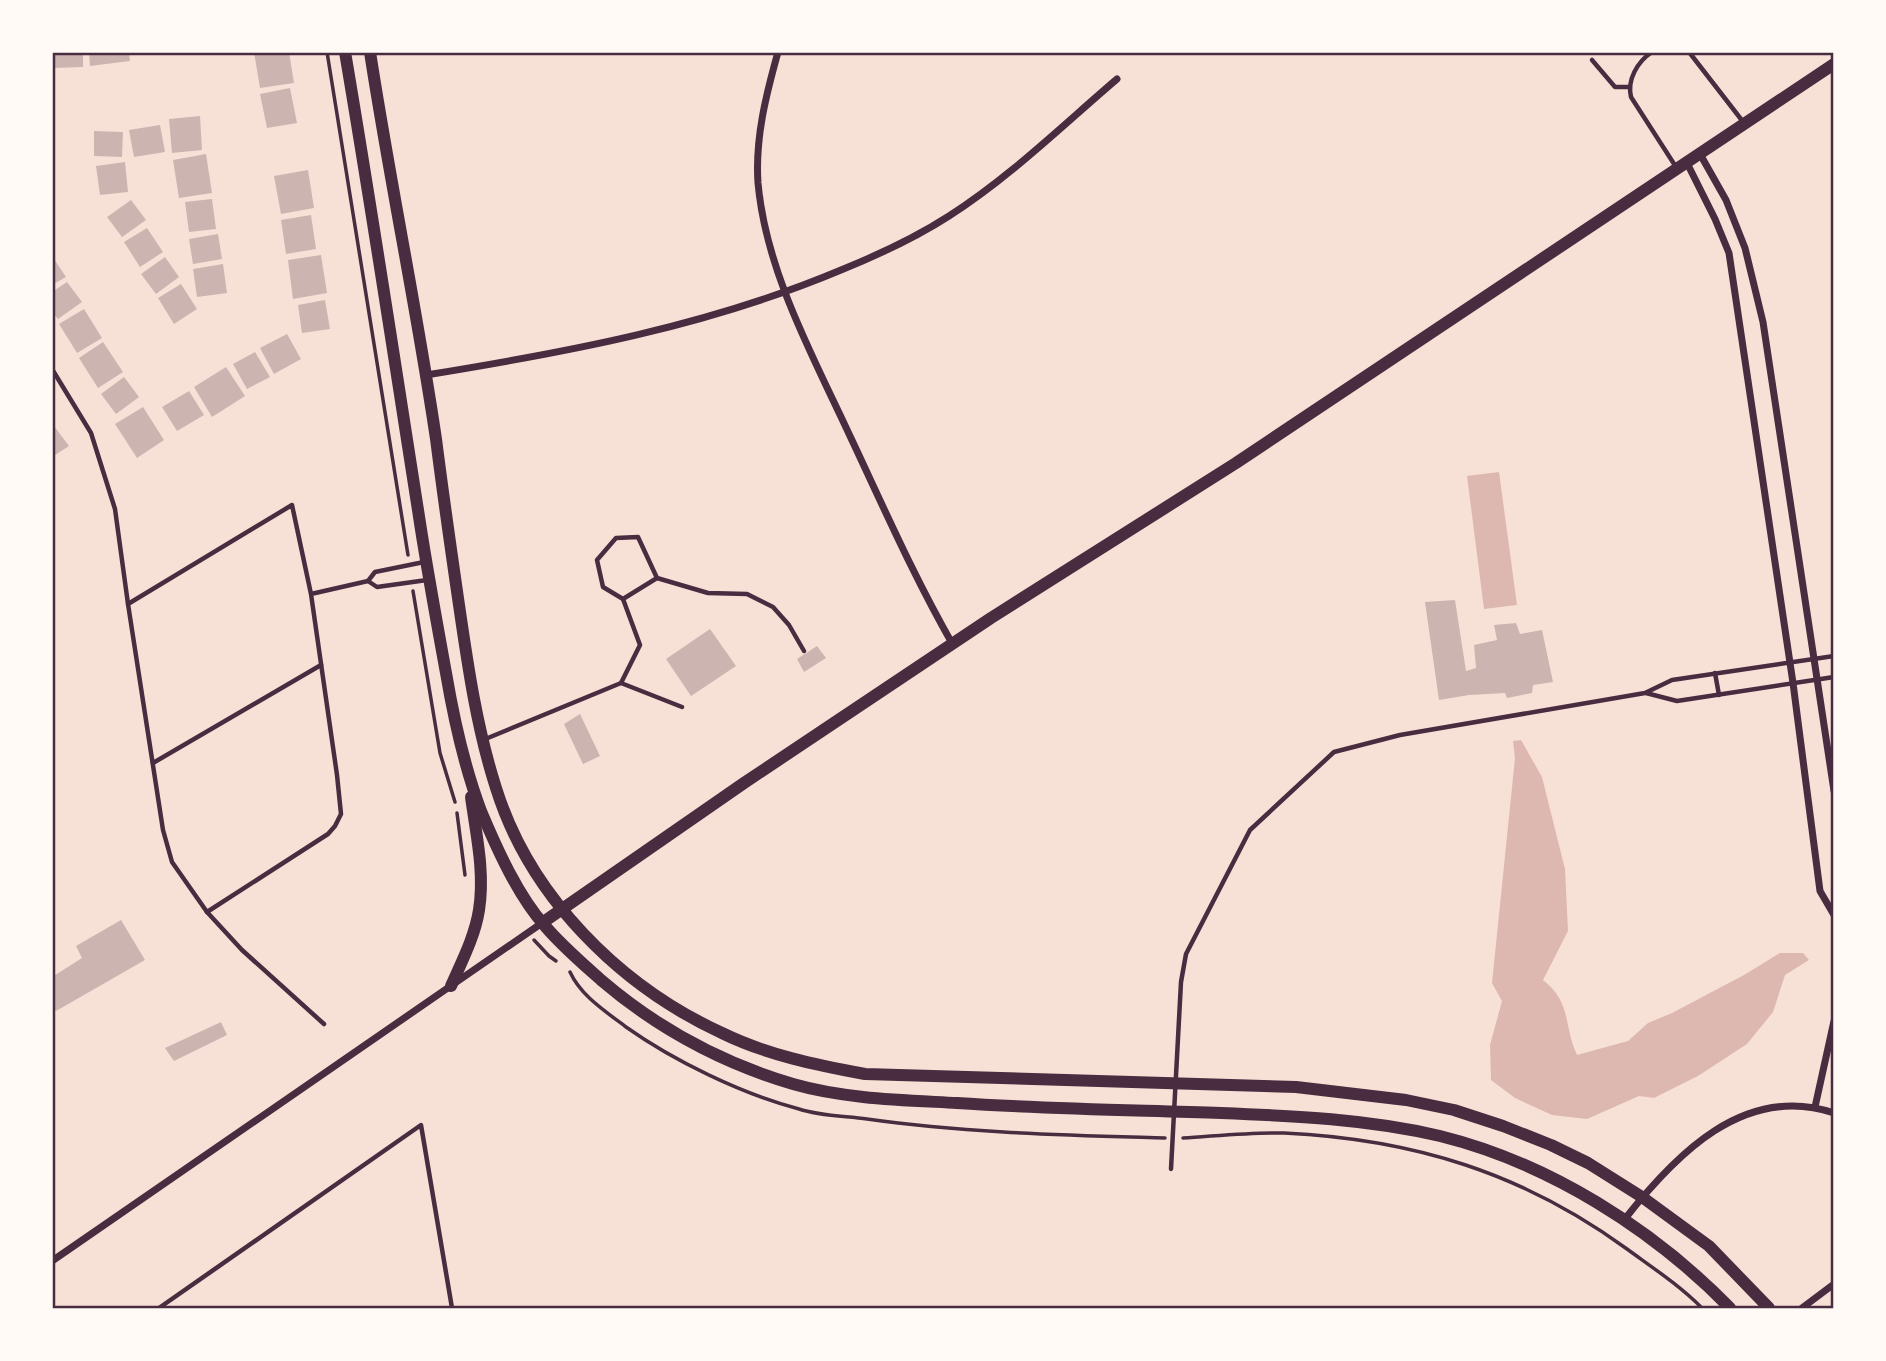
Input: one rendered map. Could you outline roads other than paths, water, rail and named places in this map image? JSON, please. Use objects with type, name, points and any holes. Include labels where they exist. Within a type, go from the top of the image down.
[{"type":"street","points":[[345,52],[429,580],[456,731],[482,813],[506,865],[542,923],[578,959],[616,993],[658,1024],[749,1069],[799,1086],[859,1096],[1048,1109],[1303,1116],[1365,1121],[1443,1137],[1500,1156],[1559,1182],[1625,1220],[1712,1290],[1730,1308]]},
{"type":"street","points":[[370,52],[426,375],[467,665],[482,740],[497,791],[515,834],[535,870],[562,908],[619,970],[655,995],[722,1033],[806,1063],[865,1074],[1296,1087],[1406,1100],[1454,1111],[1503,1126],[1588,1163],[1642,1197],[1709,1246],[1769,1308]]},
{"type":"street","points":[[778,52],[760,126],[758,175],[766,226],[786,293],[828,389],[925,597],[953,646]]},
{"type":"street","points":[[52,1261],[744,783],[953,646],[991,618],[1236,463],[1833,64]]},
{"type":"street","points":[[426,375],[656,332],[786,293],[892,249],[950,216],[1005,174],[1117,79]]},
{"type":"street","points":[[1700,154],[1726,200],[1745,248],[1763,322],[1833,791]]},
{"type":"street","points":[[1682,166],[1715,219],[1729,253],[1793,683],[1820,891],[1833,915]]},
{"type":"street","points":[[451,986],[469,947],[479,911],[481,887],[467,772]]},
{"type":"street","points":[[1815,1107],[1833,1021]]},
{"type":"street","points":[[1625,1220],[1673,1164],[1710,1133],[1746,1113],[1779,1105],[1815,1107],[1833,1114]]},
{"type":"street","points":[[1802,1308],[1833,1284]]},
{"type":"lane","points":[[1651,52],[1637,67],[1629,87],[1631,97],[1649,127],[1682,166]]},
{"type":"lane","points":[[1689,52],[1745,124]]},
{"type":"lane","points":[[1592,60],[1615,87],[1629,87]]},
{"type":"lane","points":[[52,369],[91,433],[115,509],[163,830],[172,862],[207,912],[252,960],[324,1024]]},
{"type":"lane","points":[[128,604],[292,505],[311,594],[341,814],[328,834],[207,912]]},
{"type":"lane","points":[[482,740],[621,683],[640,645],[623,598],[604,587],[597,560],[616,538],[638,537],[657,578]]},
{"type":"lane","points":[[311,594],[368,581],[375,572],[426,561]]},
{"type":"lane","points":[[623,598],[657,578],[708,593],[747,594],[773,607],[789,625],[804,651]]},
{"type":"lane","points":[[368,581],[377,587],[429,580]]},
{"type":"lane","points":[[1171,1169],[1181,982],[1186,954],[1250,830],[1291,789],[1334,752],[1400,735],[1645,693],[1672,680],[1833,656]]},
{"type":"lane","points":[[153,763],[321,665]]},
{"type":"lane","points":[[1715,673],[1719,695]]},
{"type":"lane","points":[[1645,693],[1678,701],[1833,677]]},
{"type":"lane","points":[[621,683],[682,707]]},
{"type":"lane","points":[[159,1308],[421,1125],[452,1308]]}]
